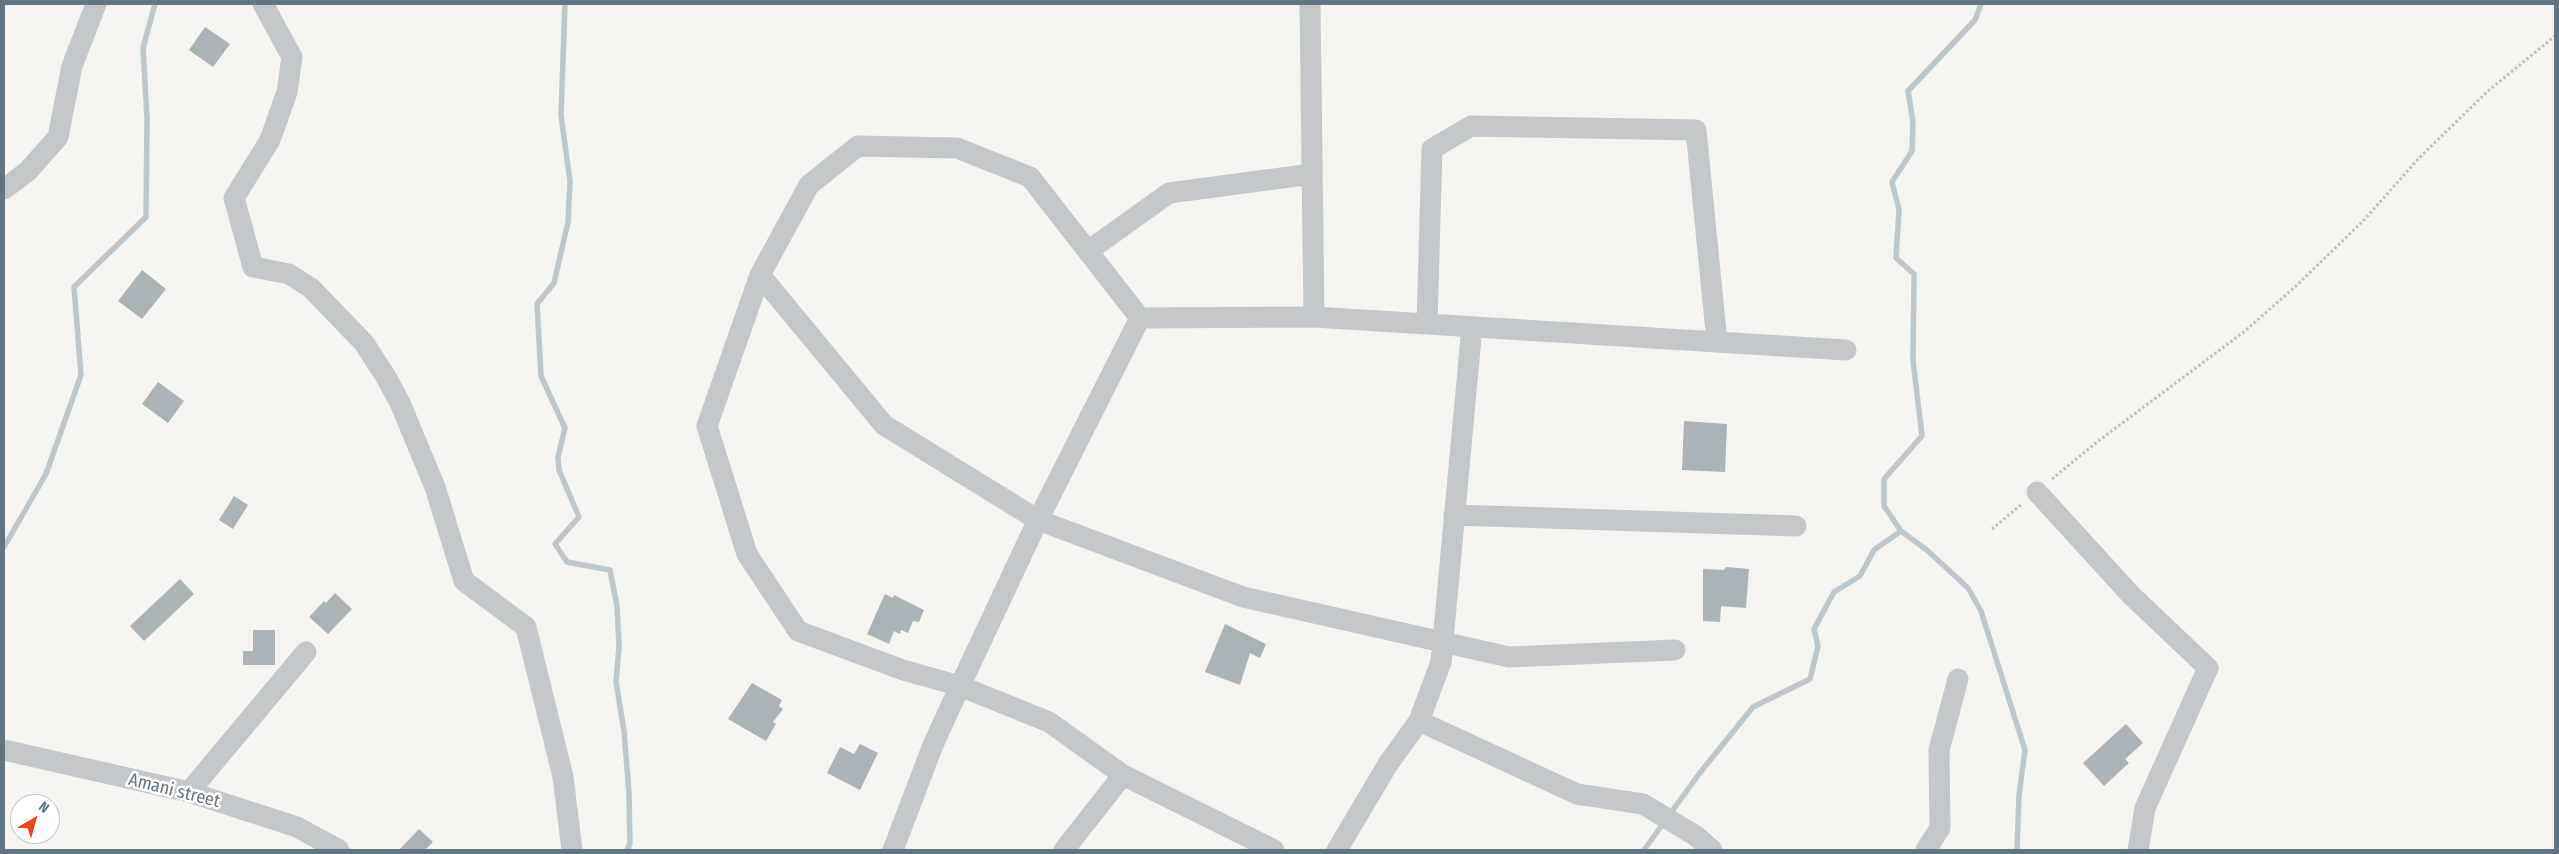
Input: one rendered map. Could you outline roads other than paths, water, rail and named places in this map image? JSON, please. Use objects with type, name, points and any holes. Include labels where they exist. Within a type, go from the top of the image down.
[{"type":"street","points":[[4,189],[28,170],[58,137],[72,66],[96,4]]},
{"type":"street","points":[[263,4],[292,57],[287,92],[270,140],[234,198],[253,267],[288,274],[311,288],[364,343],[400,403],[435,487],[464,581],[526,627],[563,777],[572,850]]},
{"type":"street","points":[[1310,4],[1314,317]]},
{"type":"street","points":[[1427,324],[1432,149],[1471,126],[1696,130],[1716,342]]},
{"type":"street","points":[[1140,318],[1030,177],[957,148],[858,146],[809,185],[760,275],[707,426],[747,554],[798,631],[904,670],[960,686],[1049,722],[1123,775],[1249,842],[1274,850]]},
{"type":"street","points":[[1088,251],[1169,193],[1312,174]]},
{"type":"street","points":[[760,275],[884,424],[1038,520],[1243,597],[1509,657],[1675,650]]},
{"type":"street","points":[[1140,318],[1314,317],[1846,350]]},
{"type":"street","points":[[893,850],[933,746],[960,686],[1038,520],[1140,318]]},
{"type":"street","points":[[1337,850],[1388,764],[1418,721],[1441,662],[1472,327]]},
{"type":"street","points":[[2037,492],[2131,595],[2208,668],[2145,808],[2138,850]]},
{"type":"street","points":[[1454,515],[1796,526]]},
{"type":"street","points":[[189,792],[306,652]]},
{"type":"street","points":[[1926,850],[1940,828],[1939,750],[1958,679]]},
{"type":"street","points":[[1418,721],[1577,794],[1643,804],[1696,836],[1712,850]]},
{"type":"street","name":"Amani street","points":[[4,750],[189,792],[297,827],[339,850]]},
{"type":"street","points":[[1064,850],[1123,775]]},
{"type":"waterway","points":[[4,547],[46,474],[81,375],[74,287],[146,217],[147,118],[143,48],[155,4]]},
{"type":"waterway","points":[[565,4],[561,115],[570,181],[568,222],[554,283],[537,304],[541,376],[565,428],[558,457],[559,470],[579,517],[555,544],[567,562],[610,570],[617,606],[619,646],[616,682],[624,731],[629,793],[630,844],[627,850]]},
{"type":"waterway","points":[[1981,4],[1975,20],[1908,91],[1913,122],[1912,151],[1892,182],[1899,210],[1896,258],[1914,274],[1913,360],[1922,436],[1884,479],[1884,506],[1901,531],[1928,551],[1968,588],[1981,611],[2025,750],[2019,796],[2017,850]]},
{"type":"waterway","points":[[1644,850],[1699,774],[1753,707],[1810,679],[1818,646],[1814,629],[1834,592],[1860,576],[1874,550],[1901,531]]}]
